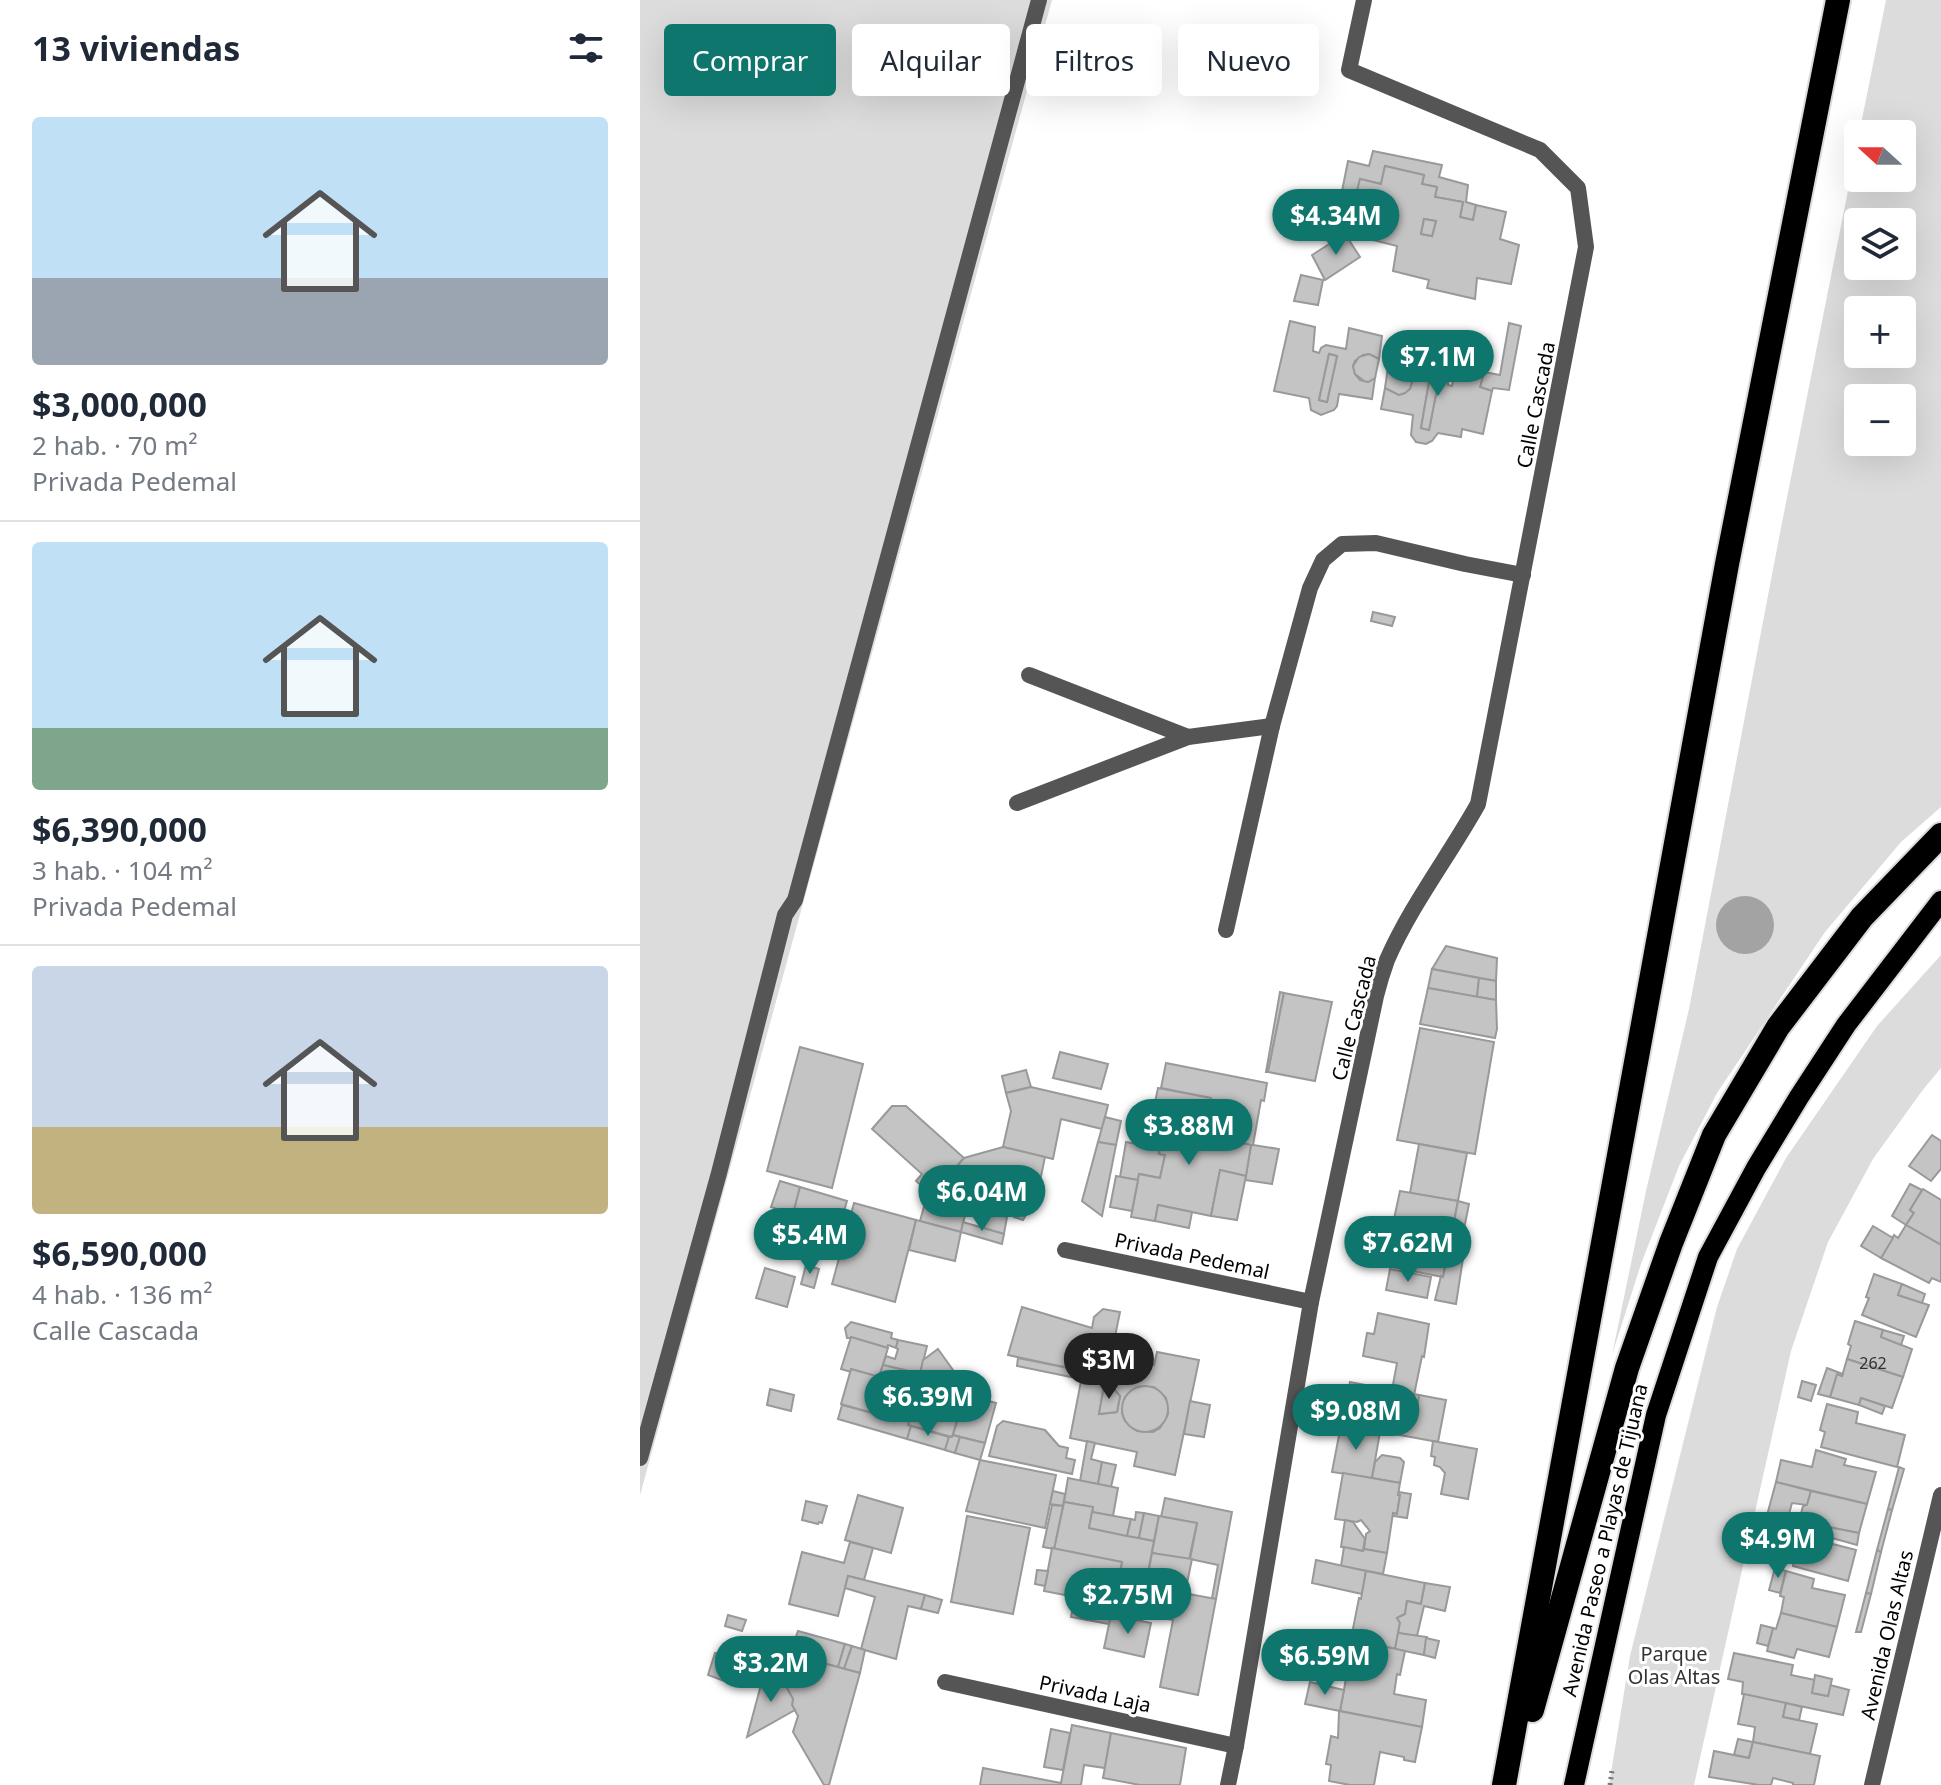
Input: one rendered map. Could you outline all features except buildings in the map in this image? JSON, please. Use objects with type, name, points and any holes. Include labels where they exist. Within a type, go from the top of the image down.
[{"type":"highway","points":[[1504,1785],[1727,564],[1838,0]]},
{"type":"highway","points":[[1511,1785],[1627,1368],[1671,1243],[1714,1135],[1778,1027],[1862,917],[1941,835]]},
{"type":"main road","name":"Avenida Paseo a Playas de Tijuana","points":[[1574,1785],[1656,1415],[1708,1257],[1756,1168],[1846,1025],[1941,901]]},
{"type":"street","points":[[640,1458],[719,1173],[785,915],[795,900],[1039,0]]},
{"type":"street","name":"Calle Cascada","points":[[1228,1785],[1311,1302],[1376,996],[1386,963],[1401,931],[1478,804],[1586,247],[1578,188],[1540,150],[1349,70],[1364,0]]},
{"type":"street","points":[[1226,930],[1272,726],[1310,588],[1323,560],[1342,544],[1376,543],[1523,575]]},
{"type":"street","points":[[1029,675],[1188,737]]},
{"type":"street","points":[[1017,803],[1188,737],[1272,726]]},
{"type":"street","name":"Privada Pedemal","points":[[1065,1250],[1311,1302]]},
{"type":"street","name":"Avenida Olas Altas","points":[[1872,1785],[1941,1495]]},
{"type":"street","name":"Privada Laja","points":[[945,1682],[1236,1746]]},
{"type":"green space","points":[[640,0],[1052,0],[1045,24],[1026,24],[1026,94],[640,1495]]},
{"type":"green space","points":[[1886,0],[1941,0],[1941,807],[1901,842],[1825,932],[1717,1093],[1679,1166],[1641,1264],[1612,1355],[1646,1191],[1689,1009],[1844,211],[1844,280],[1916,280],[1916,208],[1845,208],[1848,192],[1916,192],[1916,120],[1862,120]]},
{"type":"green space","name":"Parque Olas Altas","points":[[1941,955],[1941,1068],[1873,1159],[1828,1242],[1791,1351],[1694,1785],[1609,1785],[1630,1656],[1717,1307],[1737,1249],[1786,1158],[1877,1026]]},
{"type":"shaded area","points":[[1745,896],[1756,898],[1765,905],[1772,914],[1772,936],[1765,945],[1756,952],[1745,954],[1734,952],[1725,945],[1718,936],[1716,925],[1718,914],[1725,905],[1734,898]]}]
